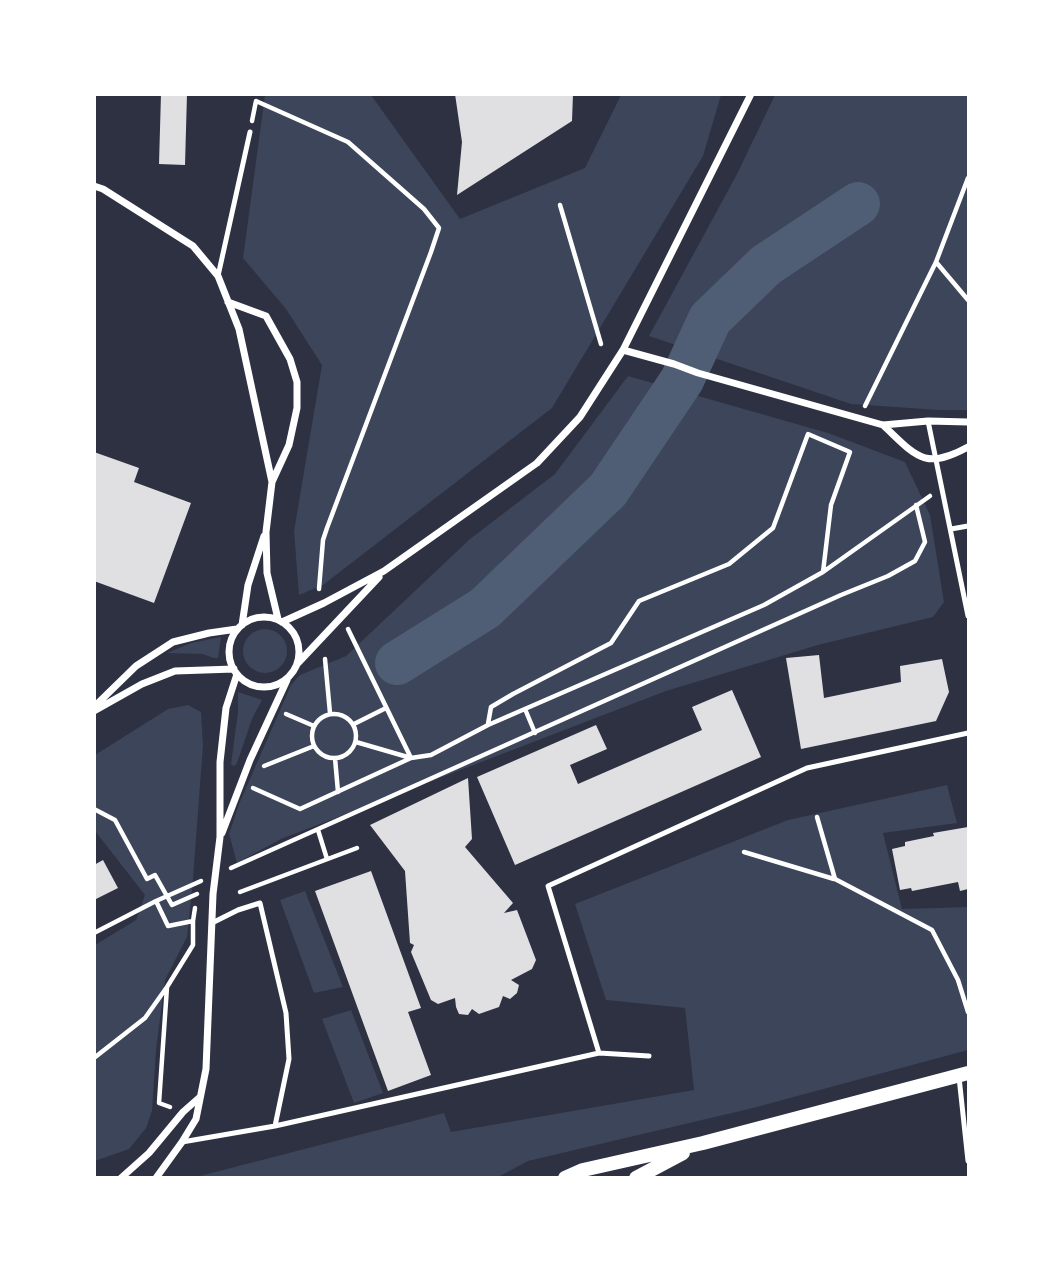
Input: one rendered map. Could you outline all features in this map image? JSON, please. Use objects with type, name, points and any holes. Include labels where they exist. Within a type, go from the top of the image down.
[{"type":"main road","points":[[565,1178],[583,1170],[703,1143],[964,1074]]},
{"type":"main road","points":[[635,1178],[703,1143]]},
{"type":"street","points":[[280,620],[324,603],[384,571],[537,463],[580,418],[623,350],[751,94]]},
{"type":"street","points":[[94,186],[193,246],[218,276],[239,329],[272,482]]},
{"type":"street","points":[[228,302],[266,316],[290,359],[297,382],[297,408],[289,445],[272,482],[265,532],[248,585],[239,627],[229,649],[235,672],[245,681],[267,687],[287,679]]},
{"type":"street","points":[[623,350],[883,425],[928,421],[968,422]]},
{"type":"street","points":[[883,425],[915,455],[936,461],[968,447]]},
{"type":"street","points":[[265,532],[267,572],[280,620]]},
{"type":"street","points":[[297,664],[384,571]]},
{"type":"street","points":[[94,709],[136,666],[173,642],[239,627],[259,617],[280,620],[292,629],[298,640],[297,664],[287,679],[250,760],[220,837]]},
{"type":"street","points":[[94,709],[142,684],[175,671],[235,672]]},
{"type":"street","points":[[156,1178],[196,1119],[206,1069],[213,894],[220,837],[220,762],[226,708],[235,672]]},
{"type":"street","points":[[121,1178],[149,1153],[183,1112],[201,1096]]},
{"type":"lane","points":[[218,276],[250,132]]},
{"type":"lane","points":[[928,421],[966,593],[968,616]]},
{"type":"lane","points":[[951,529],[968,526]]},
{"type":"lane","points":[[599,1053],[548,886],[807,768],[968,733]]},
{"type":"lane","points":[[212,923],[260,903],[286,1013],[289,1059],[275,1126]]},
{"type":"lane","points":[[182,1143],[275,1126],[599,1053],[649,1056]]},
{"type":"lane","points":[[964,1074],[968,1160]]},
{"type":"path","points":[[250,132],[256,94]]},
{"type":"path","points":[[256,102],[348,142],[424,209],[439,228],[323,540],[319,591],[324,603]]},
{"type":"path","points":[[864,407],[936,262],[968,178]]},
{"type":"path","points":[[560,205],[601,344]]},
{"type":"path","points":[[936,262],[968,300]]},
{"type":"path","points":[[488,725],[491,707],[611,643],[639,601],[729,564],[773,528],[808,434],[850,452],[831,505],[823,572]]},
{"type":"path","points":[[249,786],[300,809],[411,758],[431,755],[488,725],[764,605],[823,572],[942,488]]},
{"type":"path","points":[[231,868],[888,576],[915,561],[925,542],[916,505]]},
{"type":"path","points":[[350,630],[411,758]]},
{"type":"path","points":[[325,659],[330,713]]},
{"type":"path","points":[[354,724],[386,708]]},
{"type":"path","points":[[525,709],[535,733]]},
{"type":"path","points":[[284,713],[314,726]]},
{"type":"path","points":[[330,713],[343,715],[354,724],[357,733],[351,751],[335,758],[323,755],[314,746],[312,736],[314,726],[320,718],[330,713]]},
{"type":"path","points":[[356,742],[411,758]]},
{"type":"path","points":[[257,769],[314,746]]},
{"type":"path","points":[[335,758],[338,793]]},
{"type":"path","points":[[94,809],[115,820],[146,879],[155,875],[172,905],[198,894]]},
{"type":"path","points":[[817,817],[835,879]]},
{"type":"path","points":[[318,830],[327,859]]},
{"type":"path","points":[[233,894],[357,848]]},
{"type":"path","points":[[744,852],[835,879],[932,930],[958,980],[968,1012]]},
{"type":"path","points":[[94,933],[206,879]]},
{"type":"path","points":[[94,1058],[145,1018],[193,945],[193,921],[168,926],[156,901]]},
{"type":"path","points":[[167,986],[159,1102],[183,1112]]},
{"type":"shaded area","points":[[265,95],[371,95],[460,219],[585,168],[621,95],[721,95],[703,156],[552,408],[323,585],[299,595],[294,531],[322,365],[286,309],[243,258]]},
{"type":"shaded area","points":[[775,95],[968,95],[968,410],[851,404],[649,336],[737,174]]},
{"type":"shaded area","points":[[628,376],[828,433],[905,462],[930,515],[944,602],[933,617],[818,645],[666,691],[281,839],[237,863],[229,834],[239,804],[291,685],[300,675],[346,656],[470,539],[555,474]]},
{"type":"shaded area","points":[[265,629],[281,635],[287,651],[281,667],[265,673],[249,667],[243,651],[249,635]]},
{"type":"shaded area","points":[[221,637],[218,658],[202,654],[167,653],[191,643]]},
{"type":"shaded area","points":[[238,692],[262,700],[252,719],[236,765],[233,766],[231,764]]},
{"type":"shaded area","points":[[188,705],[201,712],[203,746],[192,891],[187,937],[165,980],[152,1111],[146,1128],[129,1149],[95,1161],[95,945],[136,920],[145,895],[95,831],[95,755],[168,709]]},
{"type":"shaded area","points":[[947,785],[957,823],[883,833],[902,909],[968,907],[968,1050],[753,1108],[528,1161],[498,1177],[192,1178],[444,1113],[451,1132],[694,1090],[685,1008],[606,1000],[575,904],[788,820]]},
{"type":"shaded area","points":[[305,891],[343,987],[314,993],[280,900]]},
{"type":"shaded area","points":[[351,1010],[383,1093],[354,1103],[322,1019]]},
{"type":"building","points":[[161,94],[187,94],[185,165],[159,164]]},
{"type":"building","points":[[455,94],[573,94],[572,121],[457,195],[462,142]]},
{"type":"building","points":[[94,452],[139,468],[134,482],[191,503],[154,603],[94,581]]},
{"type":"building","points":[[819,655],[824,698],[901,682],[900,666],[942,659],[949,692],[936,721],[801,749],[786,658]]},
{"type":"building","points":[[732,690],[761,757],[515,865],[477,777],[596,725],[607,749],[570,765],[578,784],[702,730],[692,707]]},
{"type":"building","points":[[468,778],[472,839],[465,847],[513,903],[504,913],[517,910],[536,960],[532,969],[511,980],[519,985],[517,993],[510,999],[503,996],[499,1007],[479,1014],[472,1009],[468,1015],[459,1014],[455,998],[438,1004],[431,1000],[411,952],[414,945],[410,943],[405,871],[370,825]]},
{"type":"building","points":[[968,827],[968,889],[960,891],[958,882],[912,891],[911,888],[900,890],[892,849],[905,846],[905,842],[934,836],[933,833]]},
{"type":"building","points":[[103,860],[118,888],[94,900],[94,865]]},
{"type":"building","points":[[371,871],[421,1008],[408,1012],[431,1075],[388,1091],[315,891]]},
{"type":"waterway","points":[[397,663],[485,608],[608,490],[682,380],[710,319],[766,265],[858,204]]}]
